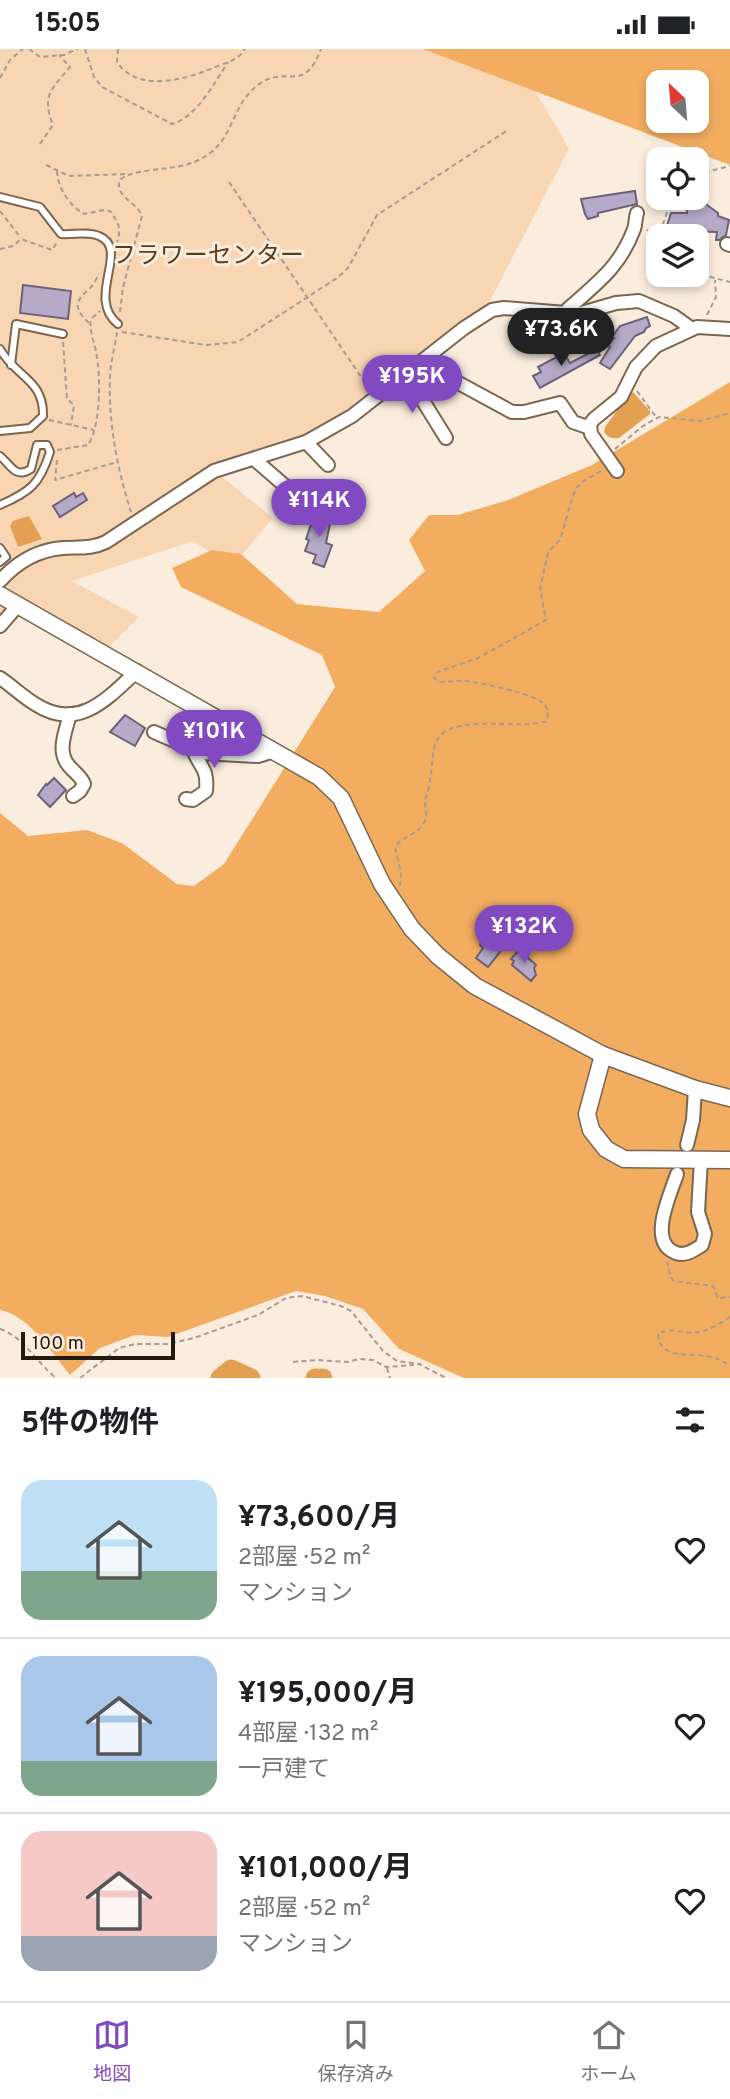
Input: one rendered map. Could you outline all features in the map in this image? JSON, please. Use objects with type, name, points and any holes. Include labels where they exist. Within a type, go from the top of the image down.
[{"type":"street","points":[[565,314],[608,275],[617,263],[635,226],[637,213]]},
{"type":"street","points":[[0,581],[18,563],[41,552],[99,545],[214,471],[306,442],[352,417],[473,321],[492,310],[504,308],[578,314],[616,303],[639,301],[696,328],[730,329]]},
{"type":"street","points":[[611,462],[591,434],[590,428],[594,419],[621,397],[636,367],[649,351],[696,328]]},
{"type":"street","points":[[410,372],[453,380],[512,412],[524,412],[560,403],[573,422],[590,428]]},
{"type":"street","points":[[410,372],[446,437]]},
{"type":"street","points":[[306,442],[328,465]]},
{"type":"street","points":[[254,459],[285,485],[330,510]]},
{"type":"street","points":[[0,595],[319,777],[341,798],[382,884],[412,929],[438,956],[475,986],[603,1055],[695,1089],[730,1098]]},
{"type":"street","points":[[0,626],[18,605]]},
{"type":"street","points":[[0,678],[45,710],[70,715],[97,707],[137,671]]},
{"type":"street","points":[[70,715],[62,755],[84,784],[73,796]]},
{"type":"street","points":[[154,732],[202,753],[258,756],[274,751]]},
{"type":"street","points":[[186,799],[193,800],[205,791],[207,778],[205,767],[192,750]]},
{"type":"street","points":[[603,1055],[587,1114],[591,1130],[606,1150],[624,1159],[730,1160]]},
{"type":"street","points":[[687,1145],[693,1120],[695,1089]]},
{"type":"street","points":[[677,1174],[660,1231],[665,1246],[683,1255],[702,1244],[705,1234],[698,1212],[701,1160]]},
{"type":"lane","points":[[0,197],[40,207],[60,233],[101,236],[108,242],[111,251],[104,295],[118,328]]},
{"type":"lane","points":[[11,365],[16,324],[63,334]]},
{"type":"lane","points":[[0,349],[11,365],[39,391],[43,400],[41,418],[30,428],[0,431]]},
{"type":"lane","points":[[0,456],[14,472],[19,473],[31,469],[37,445],[47,445],[50,452],[46,466],[31,489],[0,505]]},
{"type":"lane","points":[[0,548],[6,557],[0,562]]},
{"type":"path","points":[[0,78],[10,60],[23,49]]},
{"type":"path","points":[[29,49],[40,57],[69,54],[77,49]]},
{"type":"path","points":[[85,49],[94,77],[102,87],[172,124],[194,109],[228,62]]},
{"type":"path","points":[[118,49],[117,62],[122,69],[141,78],[159,81],[185,79],[238,58],[245,49]]},
{"type":"path","points":[[134,523],[117,463],[110,375],[124,287],[142,216],[139,208],[125,198],[118,187],[119,181],[127,175],[188,165],[213,151],[229,132],[250,92],[276,75],[298,78],[304,75],[317,59],[321,49]]},
{"type":"path","points":[[40,143],[52,128],[47,110],[49,93],[70,67],[59,55]]},
{"type":"path","points":[[118,328],[206,345],[238,342],[337,278],[348,268],[377,215],[508,130]]},
{"type":"path","points":[[46,165],[69,176],[127,175]]},
{"type":"path","points":[[709,171],[730,166]]},
{"type":"path","points":[[57,171],[57,180],[75,209],[84,214],[110,211],[119,224],[116,245],[111,251]]},
{"type":"path","points":[[229,182],[376,400]]},
{"type":"path","points":[[0,211],[21,239],[52,250],[58,243],[60,233]]},
{"type":"path","points":[[0,249],[13,246],[21,239]]},
{"type":"path","points":[[90,323],[79,311],[77,302],[81,294],[91,288],[101,271],[109,269]]},
{"type":"path","points":[[709,277],[730,282]]},
{"type":"path","points":[[696,328],[715,303],[715,280]]},
{"type":"path","points":[[56,450],[86,446],[90,443],[98,389],[97,357],[90,320],[107,306]]},
{"type":"path","points":[[63,334],[67,399],[74,405],[71,425]]},
{"type":"path","points":[[629,382],[657,418]]},
{"type":"path","points":[[398,908],[401,873],[395,847],[418,831],[426,819],[425,801],[436,740],[449,729],[466,725],[503,722],[536,725],[547,721],[549,714],[546,706],[538,699],[485,685],[453,680],[439,683],[434,678],[437,672],[478,658],[546,620],[540,589],[548,552],[561,540],[578,487],[606,468],[619,446],[657,418],[700,421],[730,413]]},
{"type":"path","points":[[41,418],[94,430]]},
{"type":"path","points":[[54,444],[55,480],[117,463]]},
{"type":"path","points":[[665,1246],[672,1280],[713,1286],[718,1298],[730,1297]]},
{"type":"path","points":[[80,1378],[119,1348],[135,1344],[168,1345],[194,1338],[258,1315],[286,1298],[302,1296],[351,1311],[383,1351],[397,1361],[419,1364],[446,1378]]},
{"type":"path","points":[[730,1317],[695,1333],[663,1330],[659,1334],[659,1342],[666,1351],[714,1357],[730,1366]]},
{"type":"path","points":[[0,1329],[19,1340],[56,1378]]},
{"type":"path","points":[[293,1361],[347,1362],[359,1359],[381,1362],[390,1378]]},
{"type":"path","points":[[386,1367],[419,1364]]},
{"type":"green space","name":"フラワーセンター","points":[[0,49],[511,49],[569,149],[483,314],[324,432],[215,471],[273,518],[232,566],[193,541],[72,581],[139,617],[104,652],[18,605],[0,626]]},
{"type":"shaded area","points":[[423,49],[730,49],[730,165],[709,157],[709,147],[682,147]]},
{"type":"shaded area","points":[[730,382],[730,1378],[464,1378],[399,1349],[363,1309],[325,1296],[296,1291],[168,1337],[135,1335],[100,1348],[70,1375],[30,1327],[21,1319],[0,1310],[0,813],[28,836],[87,830],[122,843],[177,884],[194,886],[224,864],[335,687],[322,655],[181,587],[172,568],[212,550],[241,554],[297,604],[379,612],[425,571],[409,540],[429,515],[458,515],[508,500],[592,465]]},
{"type":"shaded area","points":[[633,392],[650,414],[619,438],[609,437],[604,432],[605,427]]},
{"type":"shaded area","points":[[29,516],[42,539],[18,547],[10,526],[13,521]]},
{"type":"building","points":[[635,191],[637,204],[598,213],[598,216],[588,219],[585,214],[581,199]]},
{"type":"building","points":[[709,206],[718,216],[729,220],[726,235],[716,240],[717,232],[709,232],[709,224],[668,224],[671,213],[687,213],[687,210],[709,210]]},
{"type":"building","points":[[23,285],[71,291],[68,319],[20,313]]},
{"type":"building","points":[[647,317],[650,326],[635,336],[610,369],[600,363],[620,326]]},
{"type":"building","points":[[597,349],[600,355],[540,388],[533,376],[541,372],[538,367],[564,353],[570,363]]},
{"type":"building","points":[[74,493],[76,497],[83,493],[87,500],[60,517],[53,506]]},
{"type":"building","points":[[315,513],[331,519],[326,543],[332,545],[324,567],[313,563],[316,555],[305,551]]},
{"type":"building","points":[[125,715],[145,728],[135,746],[110,732]]},
{"type":"building","points":[[54,778],[66,790],[50,807],[38,795]]},
{"type":"building","points":[[489,931],[504,943],[488,967],[476,958],[483,948],[481,941]]},
{"type":"building","points":[[519,950],[536,965],[536,975],[531,981],[512,965],[514,961],[511,959]]},
{"type":"waterway","points":[[220,1378],[231,1369],[251,1378]]},
{"type":"waterway","points":[[315,1378],[323,1378]]}]
